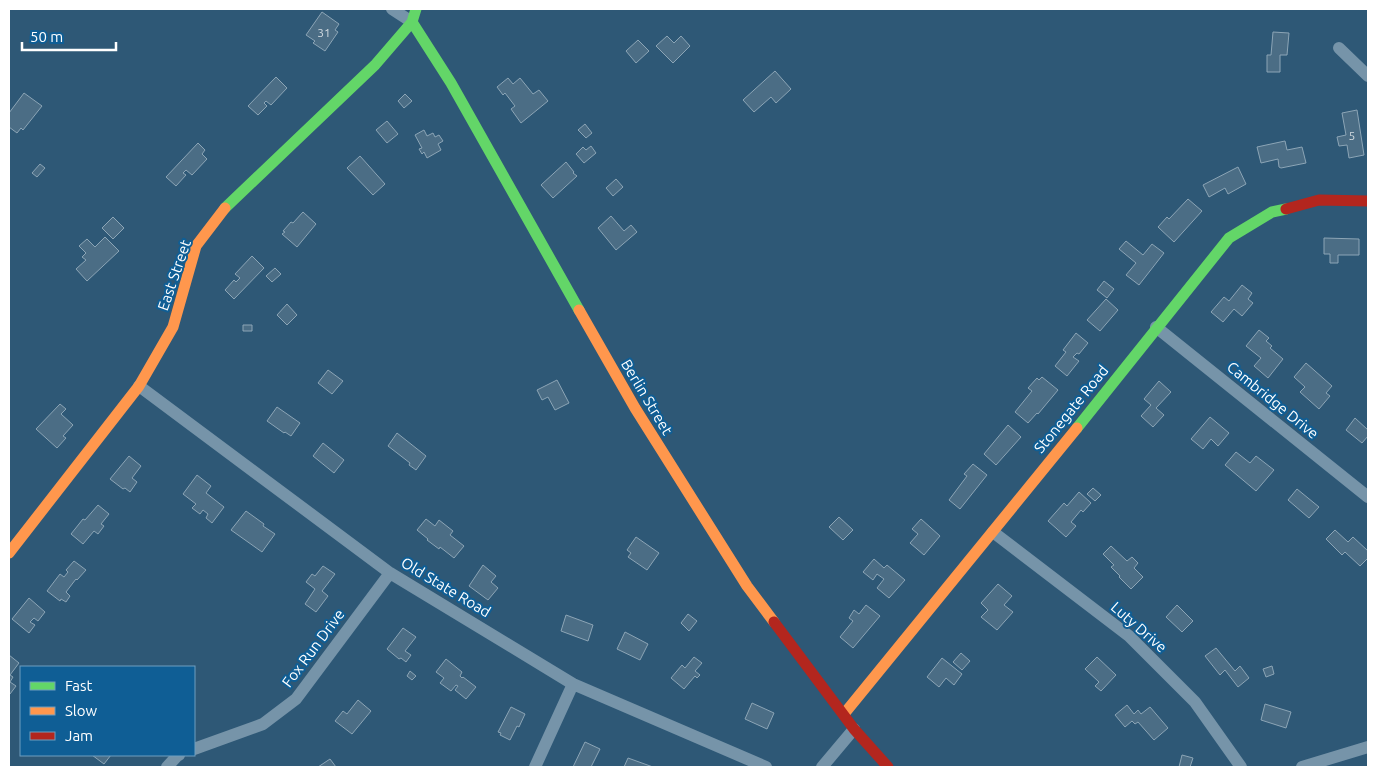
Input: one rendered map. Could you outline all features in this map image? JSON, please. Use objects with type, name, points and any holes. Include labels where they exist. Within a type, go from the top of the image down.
[{"type":"street","points":[[392,9],[412,22]]},
{"type":"street","name":"East Street","points":[[9,553],[139,386],[173,327],[196,246],[224,209],[375,65],[412,22],[416,9]]},
{"type":"street","name":"Berlin Street","points":[[412,22],[451,82],[640,416],[747,586],[854,729],[888,767]]},
{"type":"street","points":[[1339,48],[1368,76]]},
{"type":"street","name":"Stonegate Road","points":[[844,714],[1229,238],[1272,212],[1318,200],[1368,200]]},
{"type":"street","name":"Cambridge Drive","points":[[1156,327],[1368,497]]},
{"type":"street","name":"Old State Road","points":[[139,386],[390,573],[573,684],[766,767]]},
{"type":"street","name":"Luty Drive","points":[[993,532],[1129,636],[1195,702],[1242,767]]},
{"type":"street","name":"Fox Run Drive","points":[[195,749],[263,724],[296,699],[390,573]]},
{"type":"street","points":[[535,767],[573,684]]},
{"type":"street","points":[[822,767],[854,729]]},
{"type":"street","points":[[1302,767],[1368,747]]},
{"type":"street","points":[[167,767],[177,756]]},
{"type":"building","points":[[322,12],[339,24],[335,30],[338,32],[325,51],[313,43],[315,41],[306,35]]},
{"type":"building","points":[[1273,32],[1289,33],[1287,55],[1280,55],[1280,72],[1267,72],[1267,55],[1271,55]]},
{"type":"building","points":[[667,36],[674,43],[681,36],[690,46],[673,63],[656,46]]},
{"type":"building","points":[[638,40],[649,51],[636,63],[626,51]]},
{"type":"building","points":[[775,71],[791,89],[776,103],[771,97],[754,112],[743,100]]},
{"type":"building","points":[[276,77],[287,88],[271,105],[266,101],[264,103],[267,106],[258,115],[248,106]]},
{"type":"building","points":[[508,78],[513,84],[520,78],[533,94],[539,90],[548,101],[521,123],[511,109],[515,106],[505,93],[503,95],[497,87]]},
{"type":"building","points":[[24,93],[42,106],[23,130],[21,128],[17,133],[9,127],[9,113]]},
{"type":"building","points":[[405,94],[412,101],[404,108],[398,101]]},
{"type":"building","points":[[1357,110],[1364,155],[1349,158],[1347,145],[1339,146],[1337,137],[1346,135],[1342,113]]},
{"type":"building","points":[[387,121],[398,134],[387,143],[376,130]]},
{"type":"building","points":[[585,124],[592,133],[586,138],[578,130]]},
{"type":"building","points":[[424,130],[427,136],[433,133],[435,137],[439,135],[443,141],[438,144],[441,150],[427,158],[424,152],[422,154],[419,149],[422,148],[415,135]]},
{"type":"building","points":[[1285,141],[1287,150],[1302,147],[1306,163],[1281,168],[1279,167],[1278,159],[1261,163],[1257,147]]},
{"type":"building","points":[[198,143],[205,150],[202,154],[207,159],[192,175],[186,170],[183,173],[186,175],[176,186],[166,177]]},
{"type":"building","points":[[591,146],[596,153],[584,163],[576,154],[583,147],[586,150]]},
{"type":"building","points":[[360,156],[385,184],[373,195],[347,168]]},
{"type":"building","points":[[566,162],[577,176],[553,198],[541,185]]},
{"type":"building","points":[[40,164],[45,168],[37,177],[32,173]]},
{"type":"building","points":[[1238,167],[1246,184],[1228,194],[1225,188],[1209,197],[1203,185]]},
{"type":"building","points":[[616,179],[623,187],[613,196],[606,188]]},
{"type":"building","points":[[1188,199],[1202,211],[1174,242],[1158,227],[1167,217],[1169,219]]},
{"type":"building","points":[[303,212],[316,224],[297,247],[282,234],[291,222],[293,223]]},
{"type":"building","points":[[611,216],[624,231],[631,225],[637,232],[616,250],[598,228]]},
{"type":"building","points":[[113,217],[124,228],[113,239],[102,228]]},
{"type":"building","points":[[105,237],[119,251],[87,281],[76,269],[86,260],[82,257],[86,253],[79,246],[87,239],[95,247]]},
{"type":"building","points":[[1324,238],[1359,239],[1359,255],[1338,255],[1338,263],[1330,263],[1330,254],[1324,254]]},
{"type":"building","points":[[1126,241],[1143,255],[1152,244],[1164,253],[1139,285],[1126,275],[1136,263],[1119,249]]},
{"type":"building","points":[[252,256],[264,268],[234,299],[225,290],[234,280],[236,282],[240,278],[235,274]]},
{"type":"building","points":[[275,268],[281,274],[272,282],[266,276]]},
{"type":"building","points":[[1104,281],[1114,289],[1107,298],[1097,290]]},
{"type":"building","points":[[1242,285],[1252,293],[1248,299],[1253,303],[1242,316],[1234,309],[1223,322],[1211,312],[1224,297],[1229,301]]},
{"type":"building","points":[[1106,299],[1118,310],[1100,331],[1087,320]]},
{"type":"building","points":[[287,304],[297,315],[287,325],[277,315]]},
{"type":"building","points":[[243,325],[252,325],[252,331],[243,331]]},
{"type":"building","points":[[1259,330],[1269,338],[1266,341],[1272,346],[1270,348],[1283,359],[1268,378],[1254,366],[1261,358],[1246,346]]},
{"type":"building","points":[[1076,333],[1088,343],[1079,354],[1077,353],[1073,357],[1079,361],[1067,376],[1055,366],[1066,352],[1063,350]]},
{"type":"building","points":[[1306,363],[1332,386],[1326,393],[1330,396],[1319,409],[1300,392],[1305,387],[1294,377]]},
{"type":"building","points":[[328,370],[343,381],[332,394],[318,383]]},
{"type":"building","points":[[1042,377],[1058,390],[1028,423],[1015,412],[1032,391],[1028,388],[1037,378],[1039,380]]},
{"type":"building","points":[[557,380],[569,403],[555,410],[548,397],[542,400],[537,390]]},
{"type":"building","points":[[1159,381],[1171,392],[1156,408],[1164,415],[1153,427],[1141,416],[1151,405],[1144,399]]},
{"type":"building","points":[[60,404],[66,409],[61,414],[73,425],[63,436],[66,438],[57,448],[36,429]]},
{"type":"building","points":[[277,407],[300,423],[291,436],[267,421]]},
{"type":"building","points":[[1210,417],[1229,433],[1218,446],[1211,439],[1203,449],[1191,439]]},
{"type":"building","points":[[1355,418],[1368,430],[1368,436],[1362,443],[1346,430]]},
{"type":"building","points":[[1008,425],[1021,437],[996,465],[984,454]]},
{"type":"building","points":[[397,433],[426,456],[416,470],[388,446]]},
{"type":"building","points":[[323,443],[344,460],[334,473],[313,456]]},
{"type":"building","points":[[1236,452],[1250,463],[1256,456],[1274,470],[1256,491],[1225,465]]},
{"type":"building","points":[[129,456],[141,466],[132,478],[137,482],[130,492],[110,479]]},
{"type":"building","points":[[973,464],[987,475],[960,509],[949,500],[967,476],[964,474]]},
{"type":"building","points":[[197,475],[211,486],[206,493],[224,507],[212,523],[206,518],[208,514],[203,510],[200,514],[192,508],[196,504],[183,494]]},
{"type":"building","points":[[1093,488],[1101,495],[1095,501],[1087,494]]},
{"type":"building","points":[[1297,489],[1319,507],[1309,518],[1288,500]]},
{"type":"building","points":[[1079,492],[1091,503],[1083,512],[1081,510],[1071,522],[1076,526],[1066,537],[1048,521],[1064,503],[1067,506]]},
{"type":"building","points":[[98,505],[109,514],[101,524],[104,526],[98,534],[94,531],[83,544],[71,534]]},
{"type":"building","points":[[246,511],[275,534],[262,552],[231,530]]},
{"type":"building","points":[[839,517],[853,530],[843,540],[829,527]]},
{"type":"building","points":[[426,519],[435,526],[439,520],[453,531],[450,535],[464,546],[454,558],[427,540],[417,530]]},
{"type":"building","points":[[921,519],[940,536],[924,555],[910,543],[918,534],[912,529]]},
{"type":"building","points":[[1335,530],[1348,542],[1353,537],[1368,551],[1368,558],[1360,566],[1345,552],[1342,555],[1326,539]]},
{"type":"building","points":[[636,537],[659,553],[647,570],[628,557],[631,553],[627,550]]},
{"type":"building","points":[[1111,546],[1127,561],[1132,557],[1138,563],[1134,568],[1143,577],[1131,589],[1111,567],[1114,565],[1103,554]]},
{"type":"building","points":[[874,559],[884,568],[887,565],[905,580],[889,598],[877,588],[884,579],[877,574],[873,580],[863,572]]},
{"type":"building","points":[[74,561],[86,570],[66,592],[70,596],[66,602],[61,599],[60,601],[47,591],[60,574],[64,577],[68,572],[66,570]]},
{"type":"building","points":[[483,565],[496,576],[491,582],[498,588],[488,600],[469,586]]},
{"type":"building","points":[[323,566],[335,574],[322,591],[328,596],[316,612],[305,604],[315,589],[306,582],[312,574],[315,576]]},
{"type":"building","points":[[998,584],[1012,596],[1004,605],[1013,612],[997,630],[981,617],[988,610],[981,603]]},
{"type":"building","points":[[29,598],[45,612],[38,621],[34,618],[30,622],[35,625],[29,633],[12,619]]},
{"type":"building","points":[[866,605],[880,616],[853,648],[840,637],[853,621],[849,618],[854,610],[859,614]]},
{"type":"building","points":[[1177,605],[1193,621],[1182,632],[1166,617]]},
{"type":"building","points":[[688,614],[697,621],[689,631],[681,623]]},
{"type":"building","points":[[566,615],[593,625],[588,641],[561,631]]},
{"type":"building","points":[[403,628],[416,637],[405,651],[411,655],[406,662],[387,649]]},
{"type":"building","points":[[625,632],[648,644],[640,660],[617,649]]},
{"type":"building","points":[[1216,648],[1235,671],[1240,666],[1249,678],[1238,687],[1225,670],[1220,675],[1205,656]]},
{"type":"building","points":[[961,653],[970,661],[962,670],[953,662]]},
{"type":"building","points":[[9,655],[19,663],[10,675],[13,677],[10,682],[16,686],[10,694],[9,693]]},
{"type":"building","points":[[694,657],[702,663],[695,671],[700,675],[697,678],[695,676],[684,689],[671,678],[682,665],[685,668]]},
{"type":"building","points":[[1097,657],[1116,675],[1101,691],[1095,686],[1099,682],[1085,669]]},
{"type":"building","points":[[942,658],[962,674],[954,685],[946,678],[939,687],[927,677]]},
{"type":"building","points":[[446,659],[462,672],[460,676],[462,678],[476,687],[466,699],[455,690],[458,686],[456,685],[451,691],[440,683],[444,678],[436,672]]},
{"type":"building","points":[[1272,666],[1274,674],[1266,677],[1263,669]]},
{"type":"building","points":[[410,671],[416,676],[412,680],[407,676]]},
{"type":"building","points":[[358,700],[371,711],[352,734],[335,721],[343,711],[347,714]]},
{"type":"building","points":[[752,703],[774,713],[767,729],[745,719]]},
{"type":"building","points":[[1265,704],[1291,712],[1286,728],[1261,720]]},
{"type":"building","points":[[1127,705],[1134,714],[1138,710],[1141,714],[1150,707],[1168,728],[1154,740],[1138,722],[1135,724],[1132,721],[1125,727],[1115,715]]},
{"type":"building","points":[[511,707],[525,714],[510,740],[498,732]]},
{"type":"building","points":[[585,742],[600,749],[591,767],[573,767]]},
{"type":"building","points":[[1182,755],[1193,758],[1190,767],[1179,767]]},
{"type":"building","points":[[93,756],[110,756],[104,764]]},
{"type":"building","points":[[628,758],[653,767],[624,767]]},
{"type":"building","points":[[330,759],[336,767],[318,767]]},
{"type":"traffic: fast","points":[[225,208],[375,65],[412,22],[416,9]]},
{"type":"traffic: fast","points":[[412,22],[451,83],[579,310]]},
{"type":"traffic: fast","points":[[1077,428],[1229,238],[1272,212],[1286,209]]},
{"type":"traffic: slow","points":[[9,553],[139,386],[173,327],[196,246],[225,208]]},
{"type":"traffic: slow","points":[[579,310],[635,408],[747,586],[774,622]]},
{"type":"traffic: slow","points":[[844,714],[1077,428]]},
{"type":"traffic: jam","points":[[1286,209],[1319,200],[1368,201]]},
{"type":"traffic: jam","points":[[774,622],[854,729],[888,767]]}]
